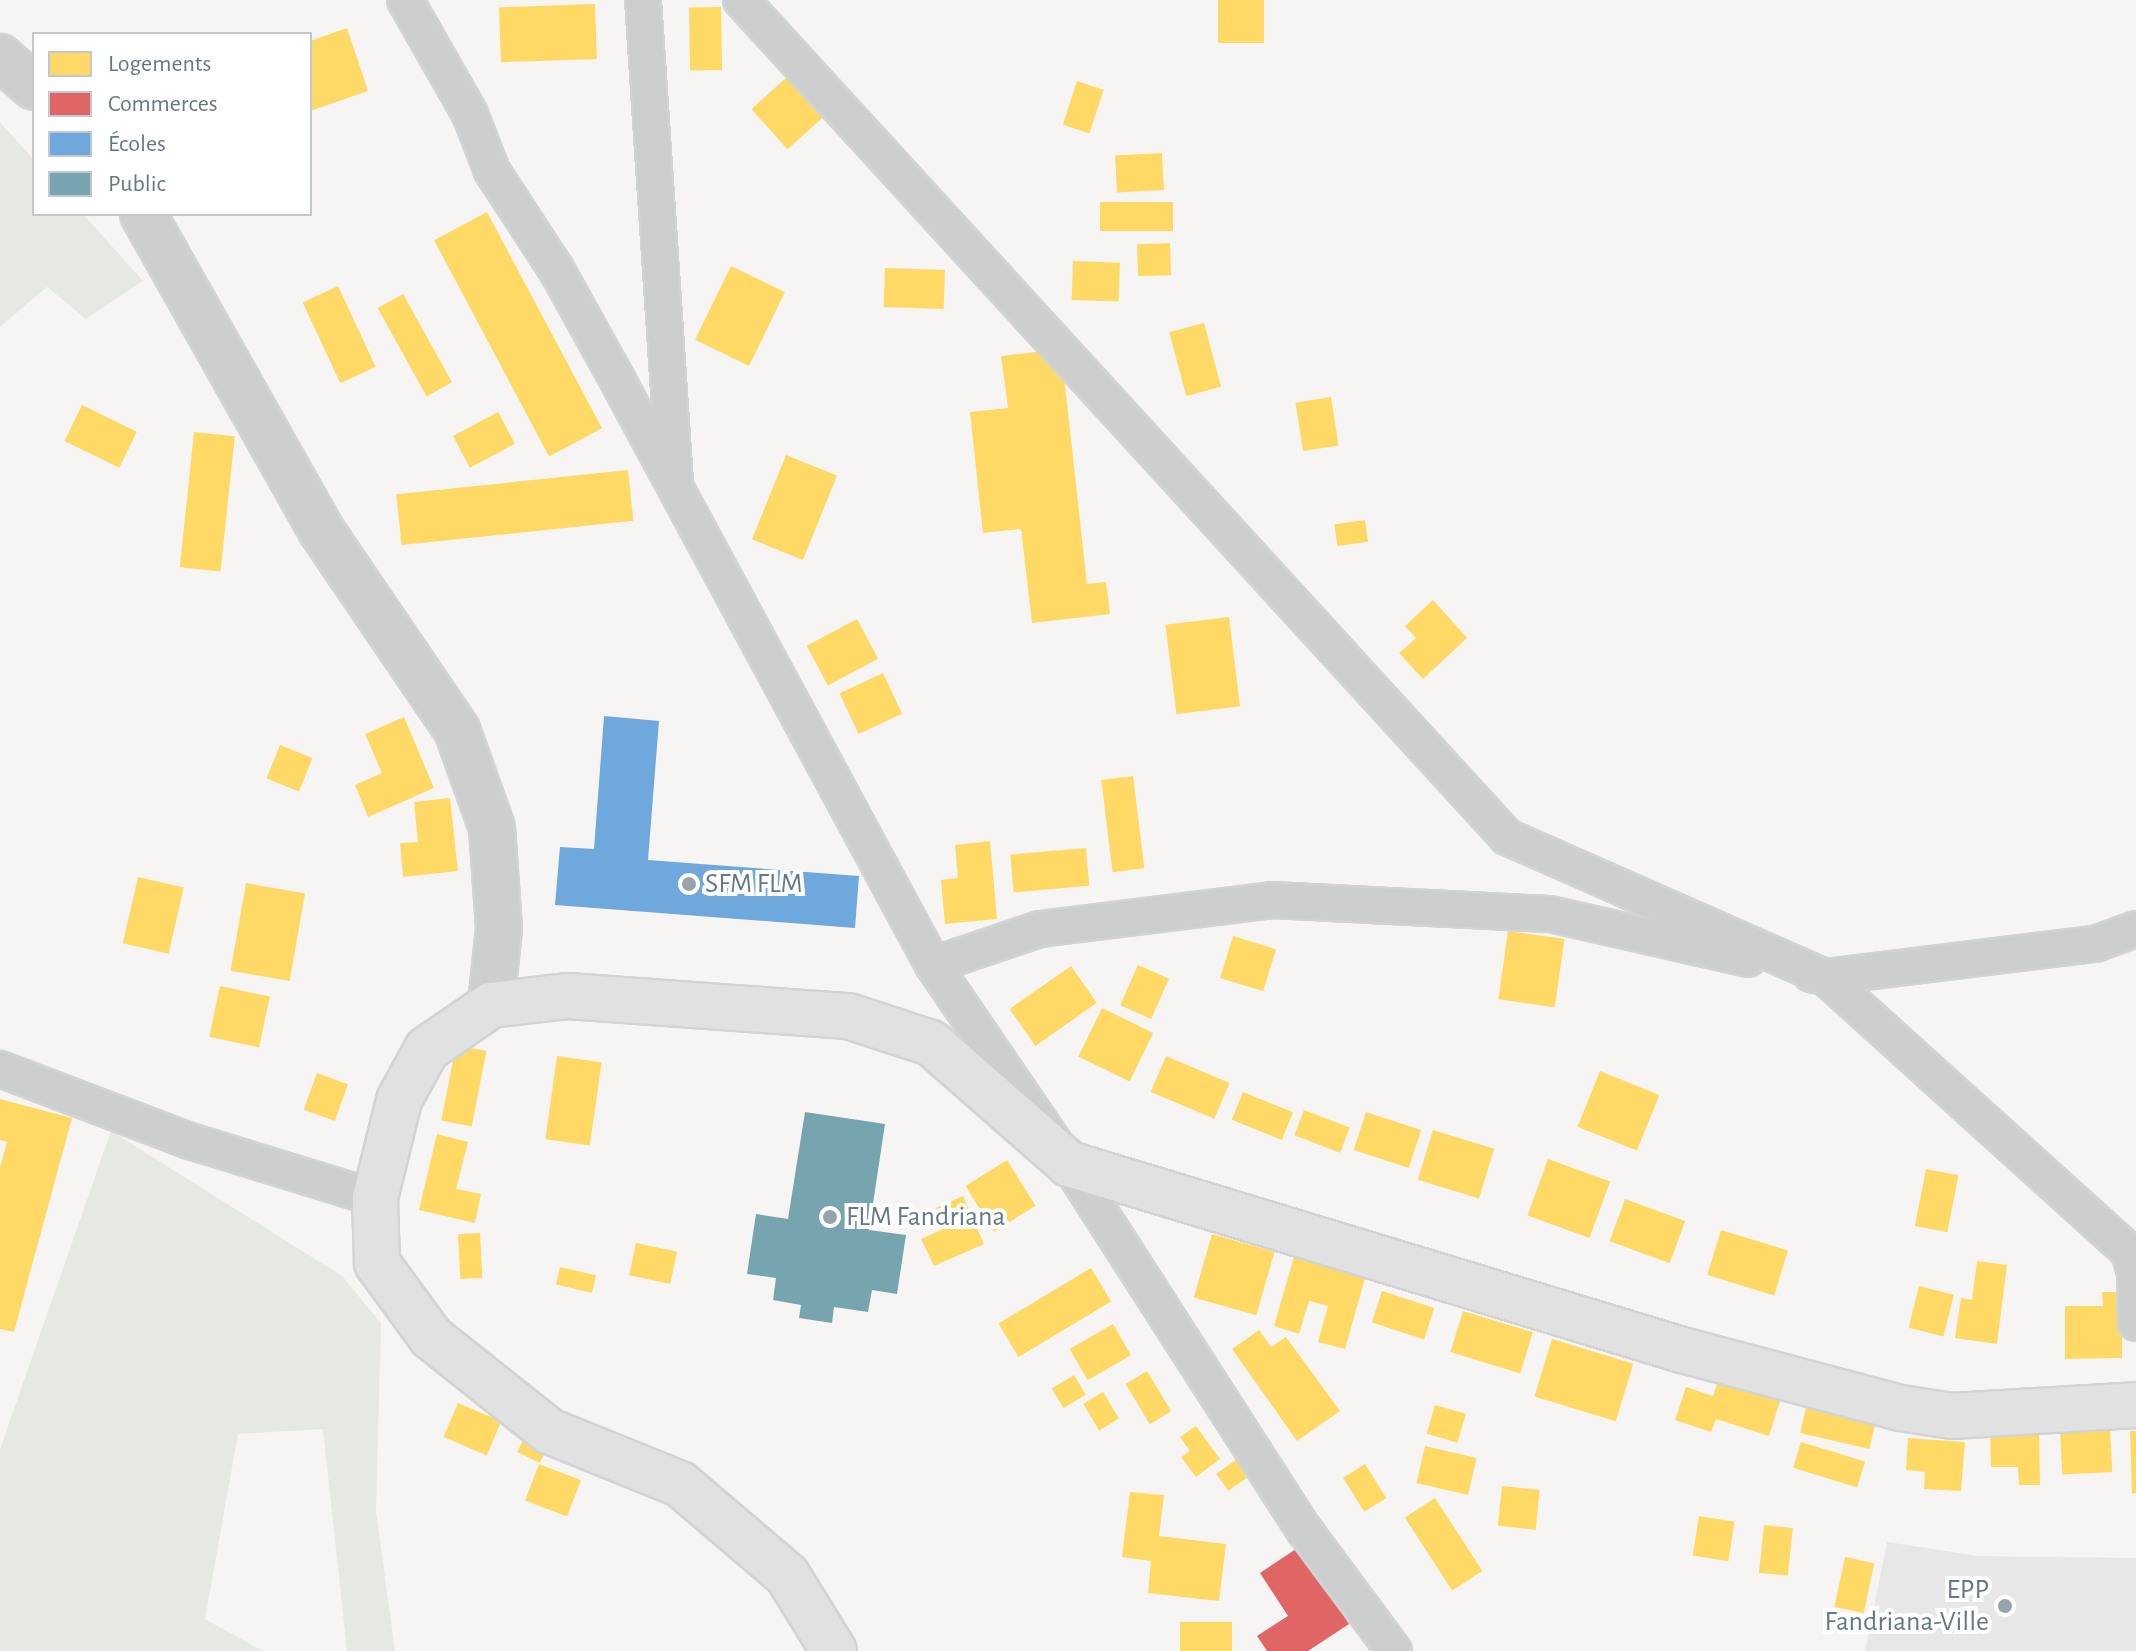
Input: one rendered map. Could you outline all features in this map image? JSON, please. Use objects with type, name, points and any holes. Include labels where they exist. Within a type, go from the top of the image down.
[{"type":"main road","points":[[834,1651],[787,1575],[680,1484],[549,1431],[431,1337],[377,1263],[375,1198],[399,1100],[427,1049],[491,1005],[568,996],[848,1016],[931,1043],[1069,1164],[1682,1350],[1900,1408],[1952,1416],[2136,1405]]},
{"type":"street","points":[[405,0],[470,114],[492,171],[556,269],[933,965],[1069,1164],[1305,1531],[1394,1651]]},
{"type":"street","points":[[643,0],[676,491]]},
{"type":"street","points":[[741,0],[1507,837],[1825,977],[2129,1252],[2135,1273],[2136,1323]]},
{"type":"street","points":[[0,57],[32,85]]},
{"type":"street","points":[[144,216],[321,530],[457,730],[492,828],[499,928],[491,1005]]},
{"type":"street","points":[[933,965],[1040,929],[1272,900],[1550,914],[1825,977],[2095,944],[2136,929]]},
{"type":"street","points":[[0,1069],[190,1141],[375,1198]]},
{"type":"shaded area","points":[[0,122],[32,158],[32,216],[85,216],[143,281],[86,319],[47,287],[0,327]]},
{"type":"shaded area","points":[[111,1131],[342,1276],[381,1323],[376,1511],[395,1651],[347,1651],[323,1429],[238,1434],[205,1619],[263,1651],[0,1651],[0,1449]]},
{"type":"shaded area","name":"EPP Fandriana-Ville","points":[[1887,1542],[1978,1556],[2136,1558],[2136,1651],[1865,1651]]},
{"type":"building: Logements","points":[[1218,0],[1264,0],[1264,43],[1218,43]]},
{"type":"building: Logements","points":[[595,4],[597,59],[501,62],[499,7]]},
{"type":"building: Logements","points":[[721,7],[722,70],[690,71],[689,8]]},
{"type":"building: Logements","points":[[347,28],[368,91],[312,110],[312,40]]},
{"type":"building: Logements","points":[[796,69],[832,109],[788,149],[751,109]]},
{"type":"building: Logements","points":[[1077,81],[1104,90],[1089,133],[1063,125]]},
{"type":"building: Logements","points":[[1162,153],[1164,190],[1117,192],[1115,155]]},
{"type":"building: Logements","points":[[1100,202],[1173,202],[1173,231],[1100,231]]},
{"type":"building: Logements","points":[[487,212],[602,428],[549,456],[434,240]]},
{"type":"building: Logements","points":[[1170,243],[1171,275],[1138,276],[1137,244]]},
{"type":"building: Logements","points":[[1073,261],[1120,263],[1119,302],[1072,300]]},
{"type":"building: Logements","points":[[731,266],[785,292],[749,366],[695,340]]},
{"type":"building: Logements","points":[[885,268],[945,270],[944,309],[884,307]]},
{"type":"building: Logements","points":[[338,286],[376,367],[340,383],[303,302]]},
{"type":"building: Logements","points":[[403,294],[452,382],[427,396],[378,308]]},
{"type":"building: Logements","points":[[1204,323],[1221,387],[1186,396],[1169,332]]},
{"type":"building: Logements","points":[[1061,349],[1087,584],[1106,582],[1110,614],[1032,623],[1021,529],[983,533],[970,412],[1008,408],[1001,356]]},
{"type":"building: Logements","points":[[1331,397],[1339,445],[1303,451],[1295,403]]},
{"type":"building: Logements","points":[[82,405],[137,432],[119,468],[64,441]]},
{"type":"building: Logements","points":[[498,412],[515,444],[470,468],[453,436]]},
{"type":"building: Logements","points":[[194,432],[235,436],[221,572],[180,567]]},
{"type":"building: Logements","points":[[786,455],[837,476],[803,560],[752,539]]},
{"type":"building: Logements","points":[[628,470],[633,521],[402,545],[396,494]]},
{"type":"building: Logements","points":[[1365,520],[1368,542],[1337,546],[1334,524]]},
{"type":"building: Logements","points":[[1433,600],[1467,638],[1423,679],[1399,653],[1416,638],[1405,626]]},
{"type":"building: Logements","points":[[1229,617],[1240,706],[1176,714],[1165,625]]},
{"type":"building: Logements","points":[[857,619],[878,659],[828,685],[807,646]]},
{"type":"building: Logements","points":[[883,673],[902,714],[859,734],[839,693]]},
{"type":"building: Logements","points":[[404,717],[434,788],[368,817],[355,785],[382,773],[365,734]]},
{"type":"building: Logements","points":[[280,745],[312,758],[299,791],[267,778]]},
{"type":"building: Logements","points":[[1133,776],[1144,868],[1113,872],[1101,780]]},
{"type":"building: Logements","points":[[450,798],[458,871],[403,877],[400,843],[418,842],[414,802]]},
{"type":"building: Logements","points":[[990,841],[997,919],[945,924],[941,880],[958,878],[955,845]]},
{"type":"building: Logements","points":[[1086,848],[1089,886],[1014,892],[1010,855]]},
{"type":"building: Logements","points":[[138,877],[184,888],[168,954],[123,943]]},
{"type":"building: Logements","points":[[246,883],[305,893],[290,981],[231,971]]},
{"type":"building: Logements","points":[[1508,931],[1564,939],[1555,1007],[1498,999]]},
{"type":"building: Logements","points":[[1233,936],[1276,949],[1263,991],[1220,978]]},
{"type":"building: Logements","points":[[1138,965],[1169,979],[1151,1019],[1120,1005]]},
{"type":"building: Logements","points":[[1071,966],[1097,1003],[1035,1046],[1010,1009]]},
{"type":"building: Logements","points":[[220,986],[270,997],[259,1047],[209,1037]]},
{"type":"building: Logements","points":[[1102,1008],[1153,1033],[1130,1082],[1078,1057]]},
{"type":"building: Logements","points":[[456,1045],[486,1051],[472,1127],[441,1121]]},
{"type":"building: Logements","points":[[557,1056],[602,1062],[590,1145],[545,1139]]},
{"type":"building: Logements","points":[[1166,1056],[1230,1083],[1214,1119],[1151,1092]]},
{"type":"building: Logements","points":[[1600,1071],[1659,1095],[1637,1151],[1578,1127]]},
{"type":"building: Logements","points":[[317,1073],[348,1084],[335,1121],[304,1110]]},
{"type":"building: Logements","points":[[1243,1092],[1293,1112],[1282,1140],[1232,1120]]},
{"type":"building: Logements","points":[[0,1099],[72,1118],[14,1332],[0,1329],[0,1168],[7,1142],[0,1140]]},
{"type":"building: Logements","points":[[1304,1110],[1350,1128],[1340,1153],[1294,1135]]},
{"type":"building: Logements","points":[[1366,1112],[1421,1130],[1409,1168],[1354,1150]]},
{"type":"building: Logements","points":[[1433,1130],[1494,1149],[1479,1198],[1418,1180]]},
{"type":"building: Logements","points":[[437,1134],[468,1142],[456,1189],[481,1194],[475,1223],[419,1210]]},
{"type":"building: Logements","points":[[1548,1159],[1610,1182],[1589,1238],[1527,1215]]},
{"type":"building: Logements","points":[[1007,1160],[1036,1206],[994,1232],[965,1186]]},
{"type":"building: Logements","points":[[1926,1169],[1958,1175],[1947,1232],[1915,1226]]},
{"type":"building: Logements","points":[[963,1196],[984,1244],[934,1266],[921,1239],[945,1228],[936,1208]]},
{"type":"building: Logements","points":[[1625,1199],[1685,1221],[1670,1263],[1610,1241]]},
{"type":"building: Logements","points":[[1721,1230],[1788,1250],[1774,1295],[1707,1275]]},
{"type":"building: Logements","points":[[480,1233],[482,1278],[460,1279],[458,1234]]},
{"type":"building: Logements","points":[[1212,1234],[1274,1252],[1256,1315],[1194,1297]]},
{"type":"building: Logements","points":[[636,1243],[677,1252],[670,1284],[629,1275]]},
{"type":"building: Logements","points":[[1294,1257],[1365,1278],[1345,1349],[1318,1342],[1328,1306],[1309,1301],[1299,1334],[1274,1326]]},
{"type":"building: Logements","points":[[1977,1261],[2007,1265],[1997,1344],[1955,1338],[1961,1298],[1972,1300]]},
{"type":"building: Logements","points":[[560,1267],[596,1275],[592,1293],[556,1285]]},
{"type":"building: Logements","points":[[1091,1268],[1111,1301],[1019,1357],[998,1324]]},
{"type":"building: Logements","points":[[1919,1286],[1954,1295],[1944,1336],[1909,1328]]},
{"type":"building: Logements","points":[[1382,1291],[1434,1308],[1424,1339],[1372,1322]]},
{"type":"building: Logements","points":[[2102,1292],[2122,1292],[2122,1358],[2065,1359],[2065,1306],[2103,1306]]},
{"type":"building: Logements","points":[[1463,1311],[1533,1332],[1520,1373],[1450,1352]]},
{"type":"building: Logements","points":[[1113,1324],[1131,1355],[1088,1380],[1070,1349]]},
{"type":"building: Logements","points":[[1259,1330],[1271,1347],[1286,1337],[1340,1411],[1297,1441],[1232,1349]]},
{"type":"building: Logements","points":[[1552,1339],[1633,1364],[1616,1421],[1534,1396]]},
{"type":"building: Logements","points":[[1147,1371],[1171,1411],[1150,1424],[1126,1384]]},
{"type":"building: Logements","points":[[1074,1375],[1086,1395],[1064,1408],[1052,1388]]},
{"type":"building: Logements","points":[[1718,1381],[1780,1401],[1769,1436],[1716,1419],[1711,1432],[1675,1420],[1686,1387],[1713,1396]]},
{"type":"building: Logements","points":[[1103,1392],[1119,1419],[1099,1430],[1083,1404]]},
{"type":"building: Logements","points":[[1808,1399],[1877,1415],[1869,1449],[1800,1433]]},
{"type":"building: Logements","points":[[458,1403],[501,1421],[487,1455],[444,1437]]},
{"type":"building: Logements","points":[[1435,1405],[1466,1414],[1457,1443],[1427,1434]]},
{"type":"building: Logements","points":[[530,1426],[552,1437],[540,1463],[517,1452]]},
{"type":"building: Logements","points":[[1196,1426],[1220,1459],[1196,1477],[1181,1457],[1190,1451],[1180,1437]]},
{"type":"building: Logements","points":[[2110,1429],[2112,1472],[2062,1475],[2060,1432]]},
{"type":"building: Logements","points":[[2130,1431],[2136,1431],[2136,1493],[2132,1494]]},
{"type":"building: Logements","points":[[1990,1432],[2039,1432],[2040,1485],[2019,1485],[2018,1467],[1991,1467]]},
{"type":"building: Logements","points":[[1908,1438],[1965,1442],[1961,1491],[1924,1489],[1925,1472],[1906,1470]]},
{"type":"building: Logements","points":[[1801,1442],[1865,1462],[1857,1487],[1793,1468]]},
{"type":"building: Logements","points":[[1425,1446],[1477,1458],[1468,1495],[1416,1483]]},
{"type":"building: Logements","points":[[1240,1457],[1252,1474],[1228,1491],[1216,1474]]},
{"type":"building: Logements","points":[[539,1464],[581,1480],[567,1517],[525,1500]]},
{"type":"building: Logements","points":[[1365,1464],[1386,1498],[1364,1512],[1343,1478]]},
{"type":"building: Logements","points":[[1502,1486],[1540,1490],[1536,1530],[1498,1526]]},
{"type":"building: Logements","points":[[1130,1492],[1164,1495],[1159,1536],[1226,1544],[1219,1601],[1148,1593],[1151,1561],[1122,1557]]},
{"type":"building: Logements","points":[[1435,1498],[1482,1571],[1452,1591],[1405,1518]]},
{"type":"building: Logements","points":[[1699,1516],[1735,1522],[1728,1561],[1693,1556]]},
{"type":"building: Logements","points":[[1764,1525],[1793,1528],[1788,1576],[1759,1573]]},
{"type":"building: Logements","points":[[1845,1557],[1874,1563],[1864,1613],[1834,1607]]},
{"type":"building: Logements","points":[[1180,1622],[1232,1622],[1232,1651],[1180,1651]]},
{"type":"building: Commerces","points":[[1299,1547],[1349,1624],[1308,1651],[1267,1651],[1257,1636],[1288,1616],[1260,1573]]},
{"type":"building: Écoles","points":[[604,716],[659,721],[648,860],[859,876],[855,928],[555,905],[560,847],[594,849]]},
{"type":"building: Public","name":"FLM Fandriana","points":[[805,1112],[885,1124],[869,1230],[906,1235],[897,1294],[872,1290],[868,1312],[834,1307],[832,1323],[799,1318],[801,1305],[773,1300],[776,1278],[747,1274],[756,1214],[788,1219]]},
{"type":"place","name":"SFM FLM","points":[[689,884]]},
{"type":"place","name":"FLM Fandriana","points":[[830,1217]]},
{"type":"place","name":"EPP Fandriana-Ville","points":[[2005,1606]]}]
